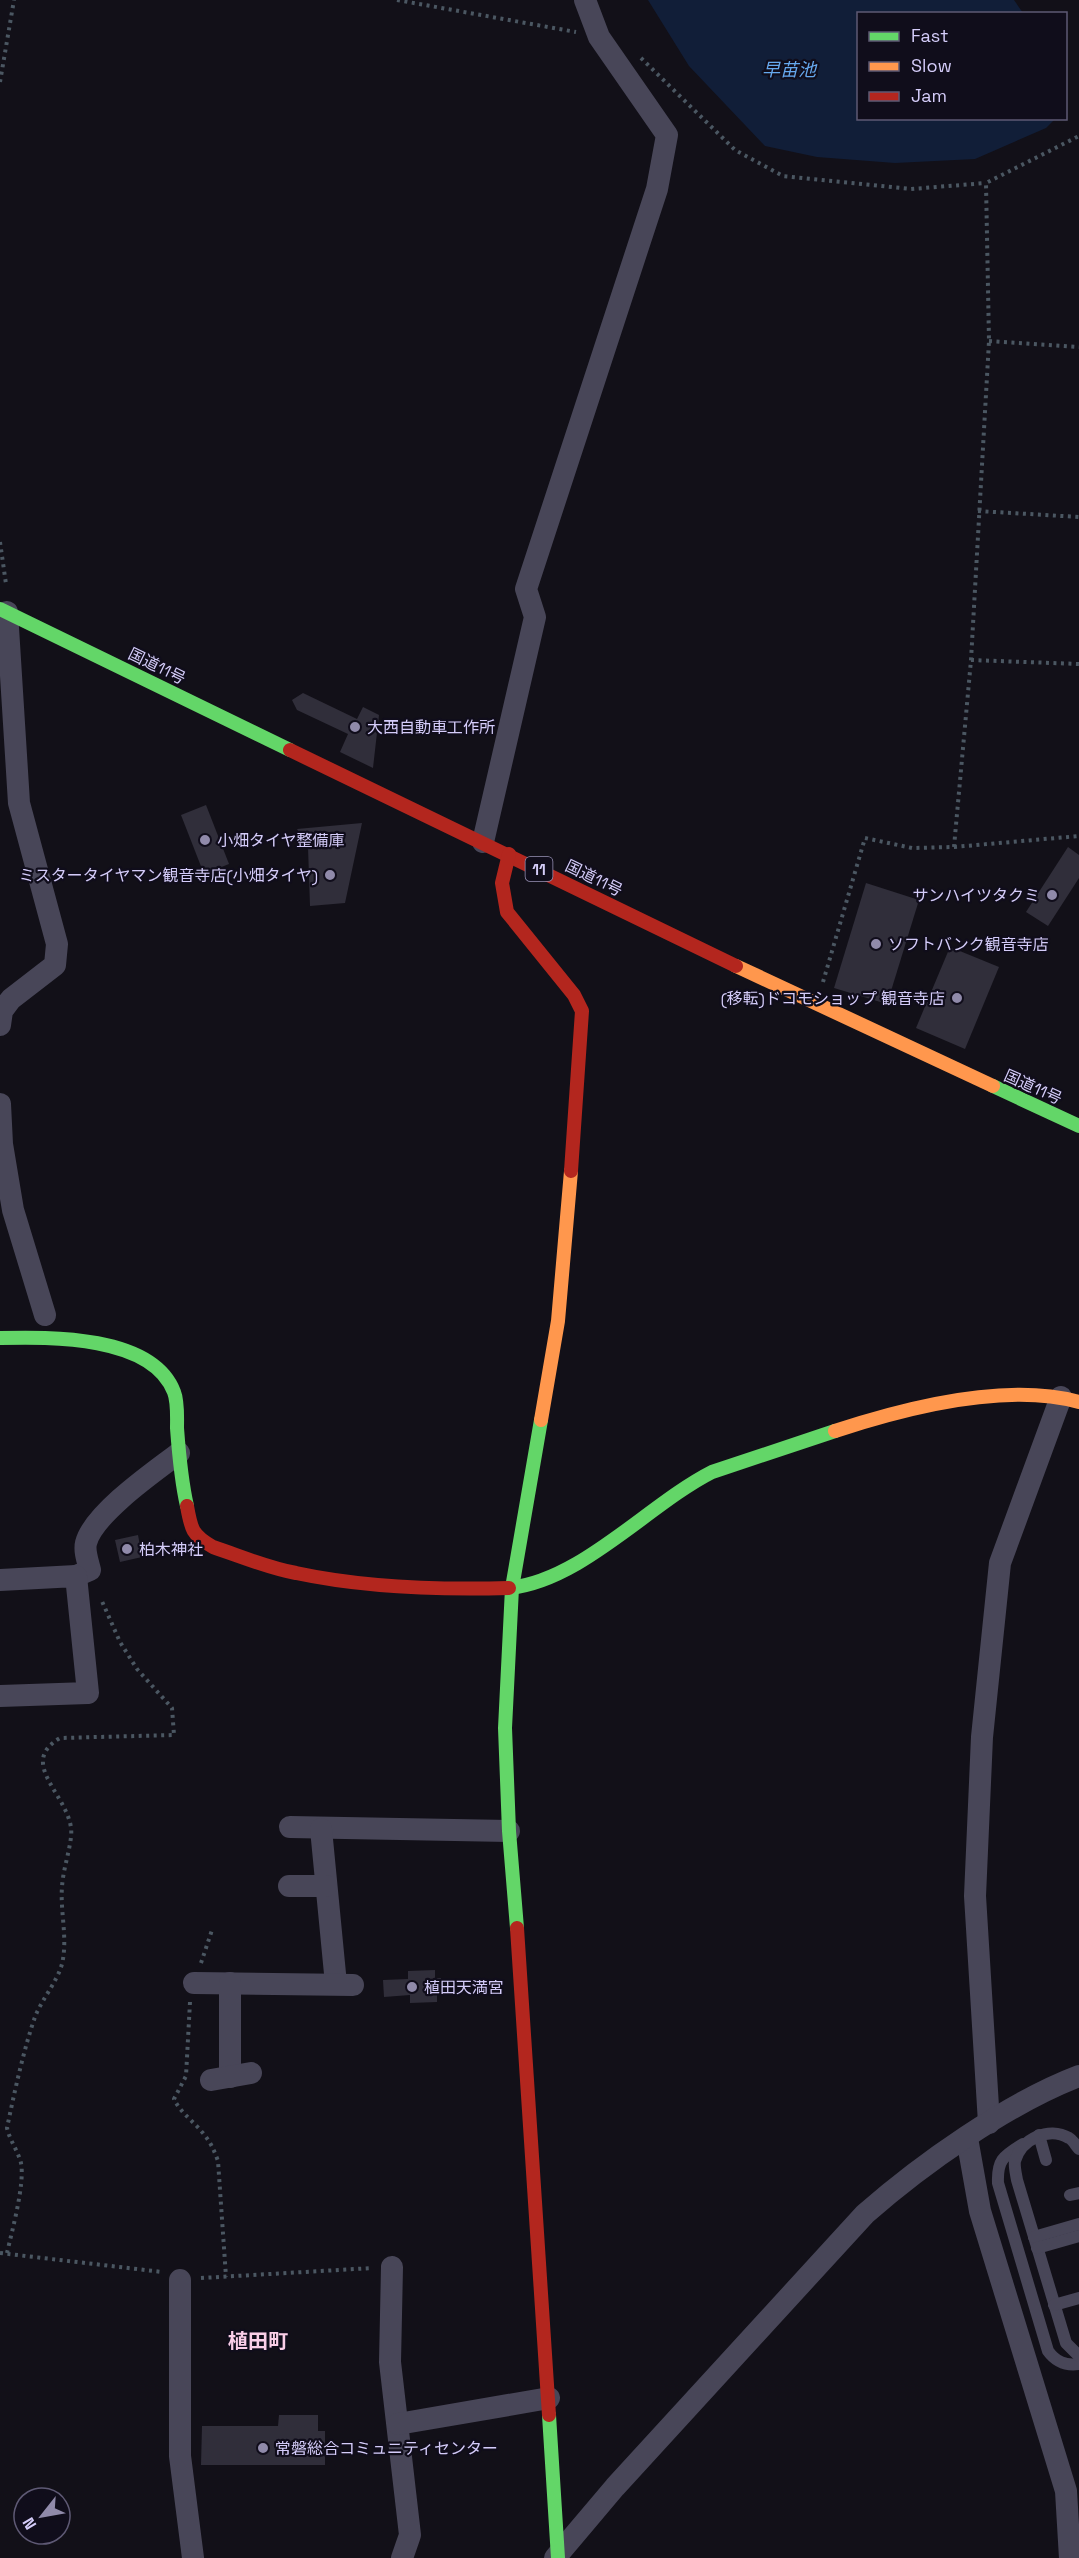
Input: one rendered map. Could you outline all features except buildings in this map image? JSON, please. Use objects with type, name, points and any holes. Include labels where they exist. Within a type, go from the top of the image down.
[{"type":"main road","name":"国道11号","points":[[3,611],[509,854],[816,1005],[1079,1126]]},
{"type":"main road","points":[[509,854],[502,883],[507,912],[574,995],[582,1011],[576,1113],[558,1321],[512,1588],[505,1728],[509,1831],[522,1982],[557,2557]]},
{"type":"main road","points":[[0,1338],[27,1337],[113,1345],[142,1360],[160,1373],[172,1385],[175,1393],[181,1480],[192,1531],[213,1547],[293,1573],[350,1583],[442,1590],[512,1588],[534,1584],[561,1572],[620,1535],[694,1481],[712,1472],[875,1418],[978,1396],[1072,1395]]},
{"type":"street","points":[[483,842],[535,616],[525,589],[657,189],[666,135],[599,37],[585,0]]},
{"type":"street","points":[[0,1025],[2,1011],[11,999],[55,965],[57,944],[19,803],[3,611]]},
{"type":"street","points":[[0,1104],[2,1144],[13,1210],[45,1315]]},
{"type":"street","points":[[989,2124],[975,1896],[982,1737],[1000,1563],[1072,1395]]},
{"type":"street","points":[[0,1696],[88,1693],[83,1573],[86,1543],[93,1528],[124,1497],[179,1453]]},
{"type":"street","points":[[0,1580],[83,1573]]},
{"type":"street","points":[[290,1827],[509,1831]]},
{"type":"street","points":[[194,1983],[344,1985],[326,1886],[321,1829]]},
{"type":"street","points":[[289,1886],[326,1886]]},
{"type":"street","points":[[231,1983],[231,2076]]},
{"type":"street","points":[[557,2557],[615,2487],[865,2214],[897,2186],[967,2138],[1056,2085],[1079,2076]]},
{"type":"street","points":[[967,2138],[980,2211],[1064,2483],[1070,2558]]},
{"type":"street","points":[[392,2267],[390,2362],[410,2535],[402,2558]]},
{"type":"street","points":[[180,2280],[180,2456],[193,2558]]},
{"type":"street","points":[[398,2424],[549,2398]]},
{"type":"lane","points":[[1079,2149],[1069,2138],[1052,2133],[1038,2135],[1003,2157],[997,2170],[998,2183],[1048,2350],[1055,2361],[1069,2365],[1079,2364]]},
{"type":"lane","points":[[1038,2135],[1046,2160]]},
{"type":"lane","points":[[1038,2135],[1023,2146],[1015,2162],[1017,2180],[1066,2343],[1079,2356]]},
{"type":"lane","points":[[1036,2243],[1079,2224]]},
{"type":"lane","points":[[1036,2243],[1079,2236]]},
{"type":"lane","points":[[1054,2305],[1079,2298]]},
{"type":"path","points":[[0,82],[14,0]]},
{"type":"path","points":[[397,0],[599,37]]},
{"type":"path","points":[[639,56],[735,150],[783,176],[911,189],[986,183],[1079,136]]},
{"type":"path","points":[[954,847],[971,660],[989,341],[986,183]]},
{"type":"path","points":[[989,341],[1079,347]]},
{"type":"path","points":[[978,511],[1079,517]]},
{"type":"path","points":[[0,542],[6,583],[3,611]]},
{"type":"path","points":[[971,660],[1079,664]]},
{"type":"path","points":[[816,1005],[865,838],[912,848],[954,847],[1079,836]]},
{"type":"path","points":[[7,2253],[22,2171],[7,2128],[35,2017],[61,1967],[65,1948],[62,1886],[72,1823],[68,1812],[45,1775],[42,1766],[44,1754],[51,1743],[60,1738],[174,1735],[172,1708],[137,1669],[83,1573]]},
{"type":"path","points":[[212,1930],[189,2005],[186,2076],[174,2100],[204,2134],[218,2161],[226,2277]]},
{"type":"path","points":[[460,1985],[522,1982]]},
{"type":"water","name":"早苗池","points":[[648,0],[1014,0],[1022,12],[857,12],[857,120],[1054,120],[1046,128],[975,159],[895,163],[817,157],[765,146],[689,66]]},
{"type":"traffic: fast","points":[[0,609],[290,750]]},
{"type":"traffic: fast","points":[[993,1086],[1079,1126]]},
{"type":"traffic: fast","points":[[0,1338],[45,1338],[98,1343],[145,1359],[162,1373],[174,1392],[176,1400],[179,1458],[187,1506]]},
{"type":"traffic: fast","points":[[517,1928],[509,1831],[505,1728],[512,1588],[541,1420]]},
{"type":"traffic: fast","points":[[509,1588],[536,1582],[588,1557],[688,1486],[712,1472],[835,1431]]},
{"type":"traffic: fast","points":[[549,2415],[558,2558]]},
{"type":"traffic: slow","points":[[736,966],[993,1086]]},
{"type":"traffic: slow","points":[[541,1420],[558,1321],[571,1171]]},
{"type":"traffic: slow","points":[[835,1431],[924,1406],[989,1396],[1051,1397],[1079,1402]]},
{"type":"traffic: jam","points":[[290,750],[736,966]]},
{"type":"traffic: jam","points":[[509,854],[502,883],[507,912],[574,995],[582,1011],[571,1171]]},
{"type":"traffic: jam","points":[[187,1506],[194,1531],[206,1543],[286,1571],[375,1585],[456,1589],[509,1588]]},
{"type":"traffic: jam","points":[[517,1928],[549,2415]]},
{"type":"place","name":"大西自動車工作所","points":[[355,727]]},
{"type":"place","name":"小畑タイヤ整備庫","points":[[205,840]]},
{"type":"place","name":"ミスタータイヤマン観音寺店(小畑タイヤ)","points":[[330,875]]},
{"type":"place","name":"サンハイツタクミ","points":[[1052,895]]},
{"type":"place","name":"ソフトバンク観音寺店","points":[[876,944]]},
{"type":"place","name":"(移転)ドコモショップ 観音寺店","points":[[957,998]]},
{"type":"place","name":"柏木神社","points":[[127,1549]]},
{"type":"place","name":"植田天満宮","points":[[412,1987]]},
{"type":"place","name":"常磐総合コミュニティセンター","points":[[263,2448]]},
{"type":"district","name":"植田町","points":[[258,2341]]}]
